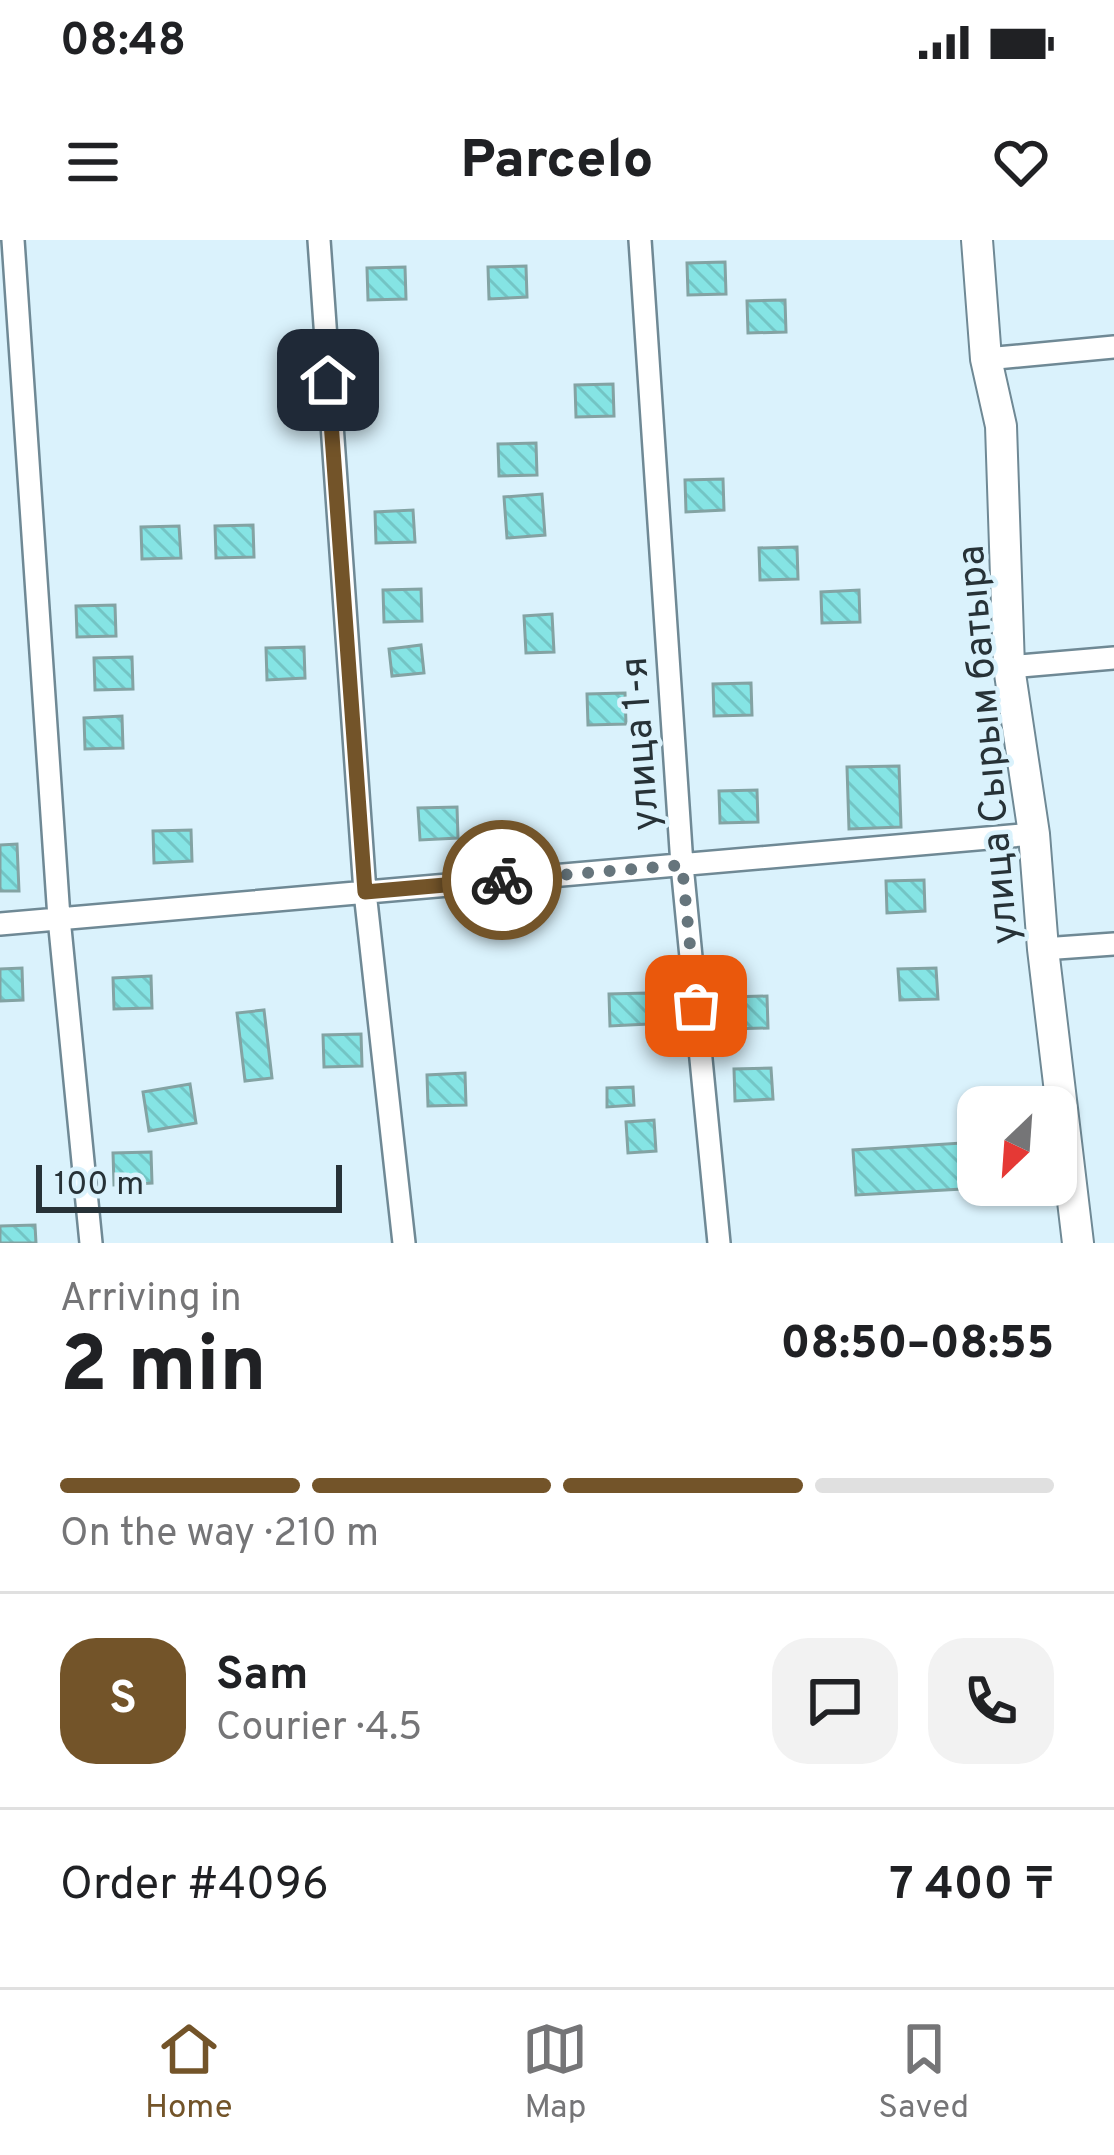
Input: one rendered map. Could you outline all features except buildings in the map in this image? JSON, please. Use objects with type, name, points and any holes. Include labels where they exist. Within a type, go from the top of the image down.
[{"type":"street","points":[[13,240],[59,919],[91,1243]]},
{"type":"street","points":[[319,240],[365,892],[404,1243]]},
{"type":"street","name":"улица 1-я","points":[[640,240],[682,865],[719,1243]]},
{"type":"street","name":"улица Сырым батыра","points":[[977,240],[986,359],[1001,426],[1009,667],[1034,834],[1078,1243]]},
{"type":"street","points":[[986,359],[1114,346]]},
{"type":"street","points":[[1009,667],[1114,658]]},
{"type":"street","points":[[0,924],[1034,834]]},
{"type":"street","points":[[1043,949],[1114,944]]},
{"type":"way so far","points":[[502,880],[682,865],[696,1006]]},
{"type":"route","points":[[328,380],[365,892],[502,880]]}]
